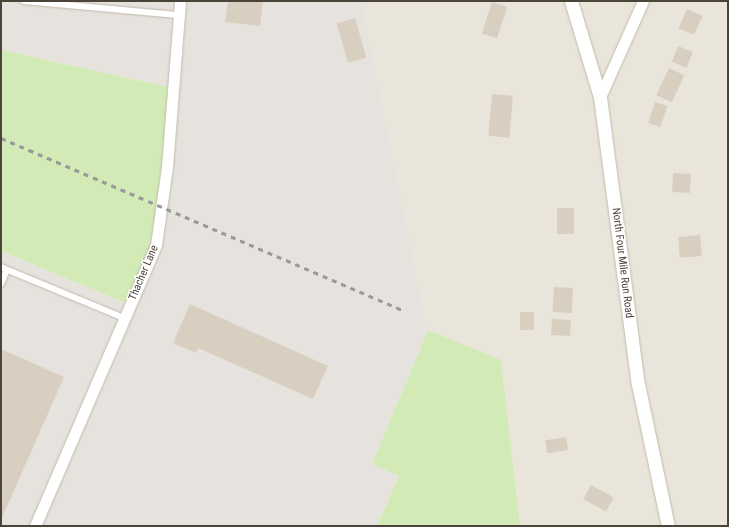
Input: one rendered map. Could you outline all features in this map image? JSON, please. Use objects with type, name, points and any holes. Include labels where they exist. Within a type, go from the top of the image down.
[{"type":"street","name":"Thacher Lane","points":[[35,526],[156,245],[163,209],[180,1]]},
{"type":"street","name":"North Four Mile Run Road","points":[[572,1],[600,97],[638,384],[668,526]]},
{"type":"street","points":[[600,97],[643,1]]},
{"type":"lane","points":[[24,1],[70,3],[179,15]]},
{"type":"lane","points":[[1,267],[124,318]]},
{"type":"lane","points":[[1,284],[7,270]]},
{"type":"shaded area","points":[[1,1],[362,1],[428,330],[372,464],[399,476],[377,526],[1,526],[1,251],[130,305],[173,88],[1,50]]},
{"type":"shaded area","points":[[362,1],[728,1],[728,526],[520,526],[501,361],[428,330]]},
{"type":"green space","points":[[1,50],[173,88],[163,209],[130,305],[1,251]]},
{"type":"green space","points":[[428,330],[501,360],[520,526],[377,526],[399,476],[372,464]]},
{"type":"building","points":[[228,1],[263,1],[260,26],[225,22]]},
{"type":"building","points":[[492,2],[507,7],[497,38],[482,33]]},
{"type":"building","points":[[687,9],[703,16],[694,35],[678,28]]},
{"type":"building","points":[[355,18],[366,57],[348,63],[337,23]]},
{"type":"building","points":[[678,46],[693,52],[686,68],[672,62]]},
{"type":"building","points":[[669,68],[684,75],[672,102],[656,95]]},
{"type":"building","points":[[492,94],[513,96],[509,138],[488,136]]},
{"type":"building","points":[[655,102],[667,106],[661,127],[648,123]]},
{"type":"building","points":[[673,173],[691,174],[690,193],[672,192]]},
{"type":"building","points":[[557,208],[574,208],[574,234],[557,234]]},
{"type":"building","points":[[700,235],[702,256],[680,258],[678,237]]},
{"type":"building","points":[[554,287],[573,288],[572,313],[553,312]]},
{"type":"building","points":[[190,304],[328,366],[313,399],[198,348],[196,353],[173,343]]},
{"type":"building","points":[[520,312],[534,312],[534,330],[520,330]]},
{"type":"building","points":[[552,319],[571,320],[570,336],[551,335]]},
{"type":"building","points":[[1,349],[64,377],[1,520]]},
{"type":"building","points":[[566,437],[568,450],[547,453],[545,440]]},
{"type":"building","points":[[591,485],[614,498],[606,512],[583,499]]},
{"type":"railway","points":[[1,138],[404,311]]}]
